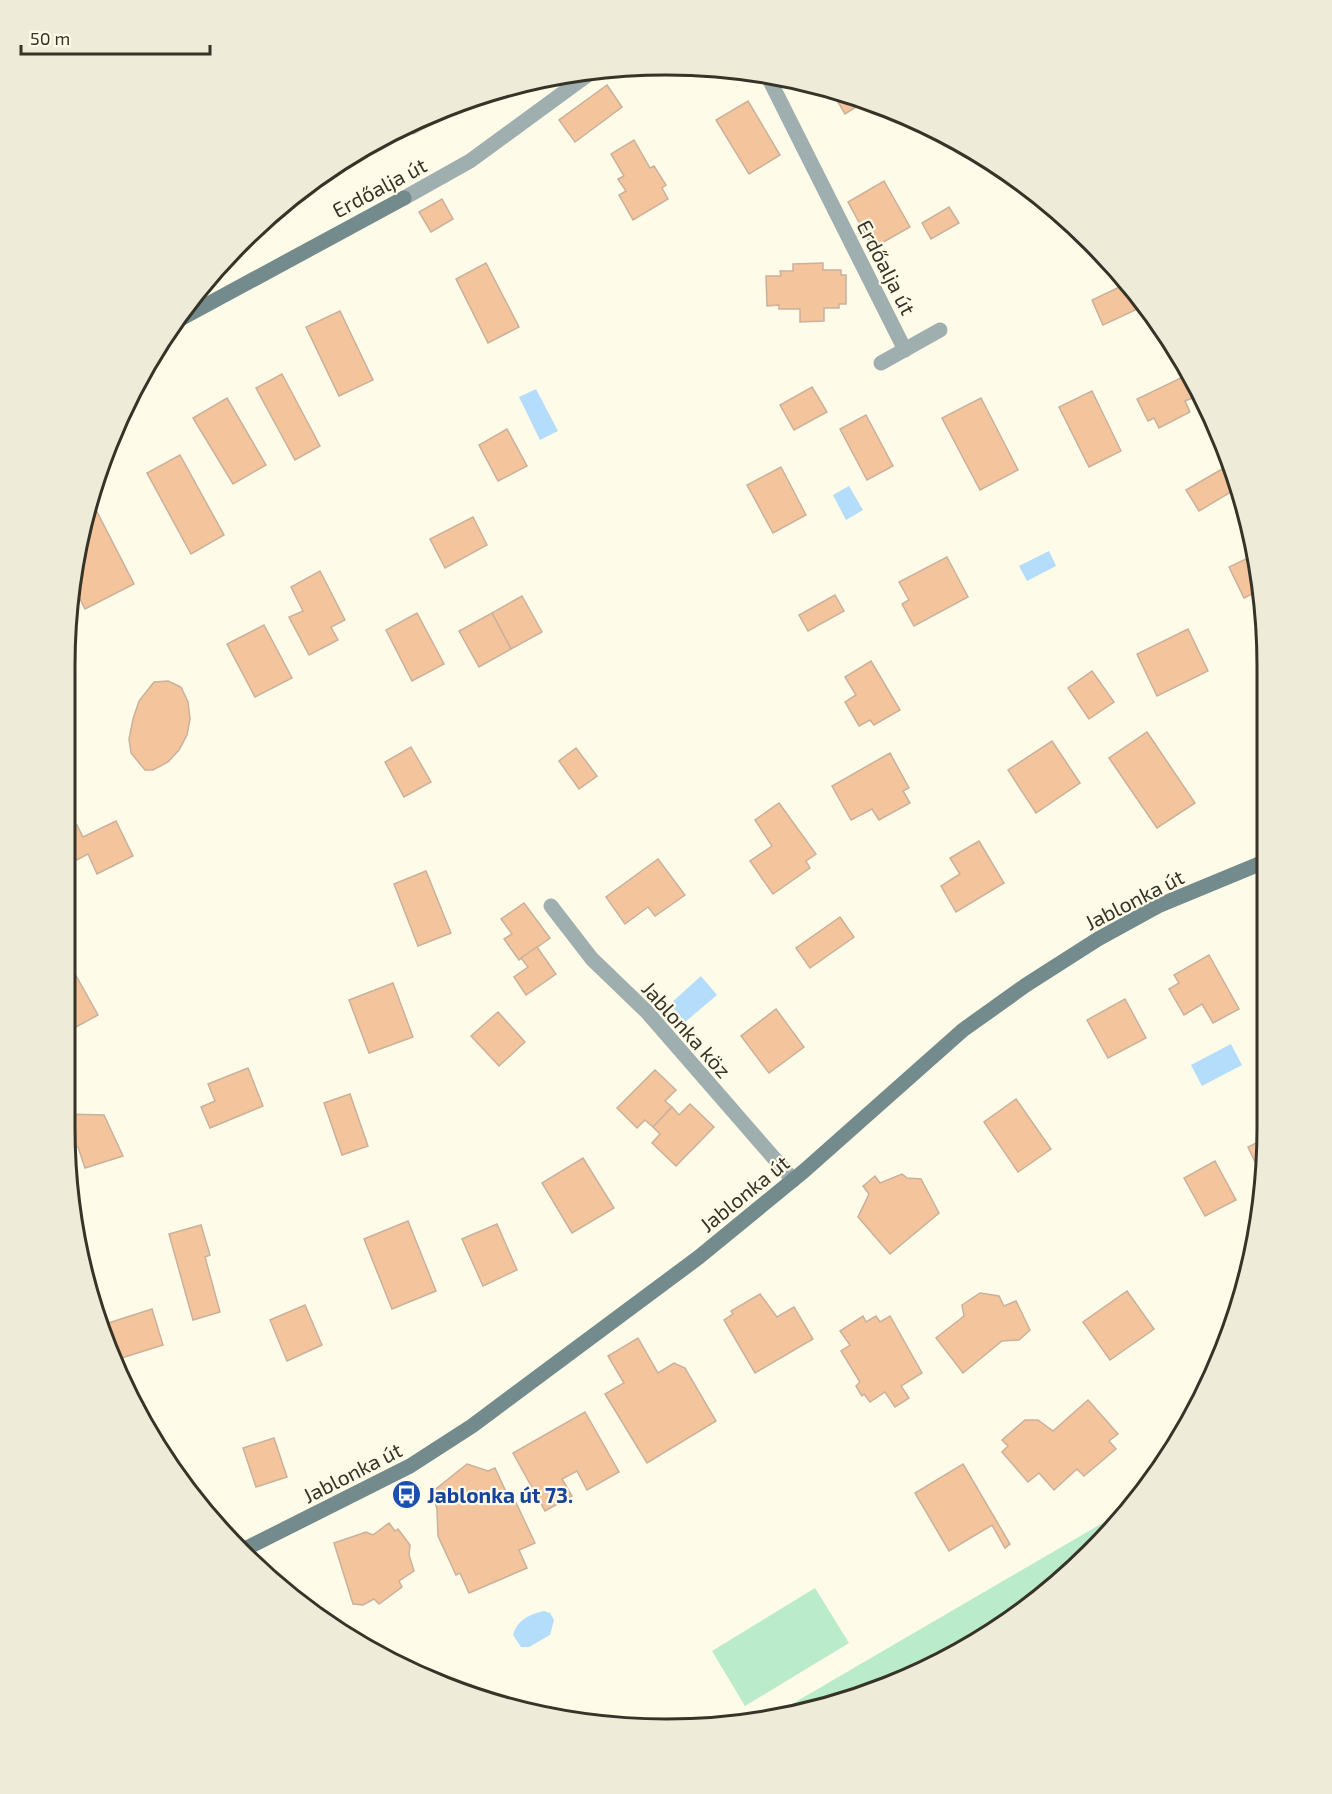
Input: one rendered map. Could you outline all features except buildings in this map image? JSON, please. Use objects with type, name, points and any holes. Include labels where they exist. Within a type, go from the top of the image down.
[{"type":"street","name":"Erdőalja út","points":[[193,312],[470,161],[578,82]]},
{"type":"street","name":"Erdőalja út","points":[[772,85],[905,350]]},
{"type":"street","name":"Erdőalja út","points":[[881,363],[940,330]]},
{"type":"street","name":"Jablonka út","points":[[249,1547],[410,1466],[472,1426],[699,1257],[793,1180],[963,1030],[1026,985],[1098,939],[1160,905],[1257,865]]},
{"type":"street","name":"Jablonka köz","points":[[551,906],[592,959],[647,1012],[793,1180]]},
{"type":"green space","points":[[1109,1519],[1084,1546],[1026,1597],[962,1640],[892,1674],[856,1688],[788,1706]]},
{"type":"green space","points":[[815,1588],[849,1643],[745,1706],[712,1651]]},
{"type":"water","points":[[536,389],[558,431],[540,440],[519,397]]},
{"type":"water","points":[[849,486],[863,510],[846,520],[833,495]]},
{"type":"water","points":[[1049,551],[1056,566],[1027,581],[1019,566]]},
{"type":"water","points":[[701,976],[717,995],[685,1022],[670,1004]]},
{"type":"water","points":[[1231,1044],[1242,1065],[1202,1086],[1191,1065]]},
{"type":"water","points":[[544,1611],[550,1613],[554,1620],[550,1635],[529,1647],[521,1647],[513,1635],[518,1625],[529,1616]]},
{"type":"place","name":"Jablonka út 73.","points":[[406,1494]]}]
